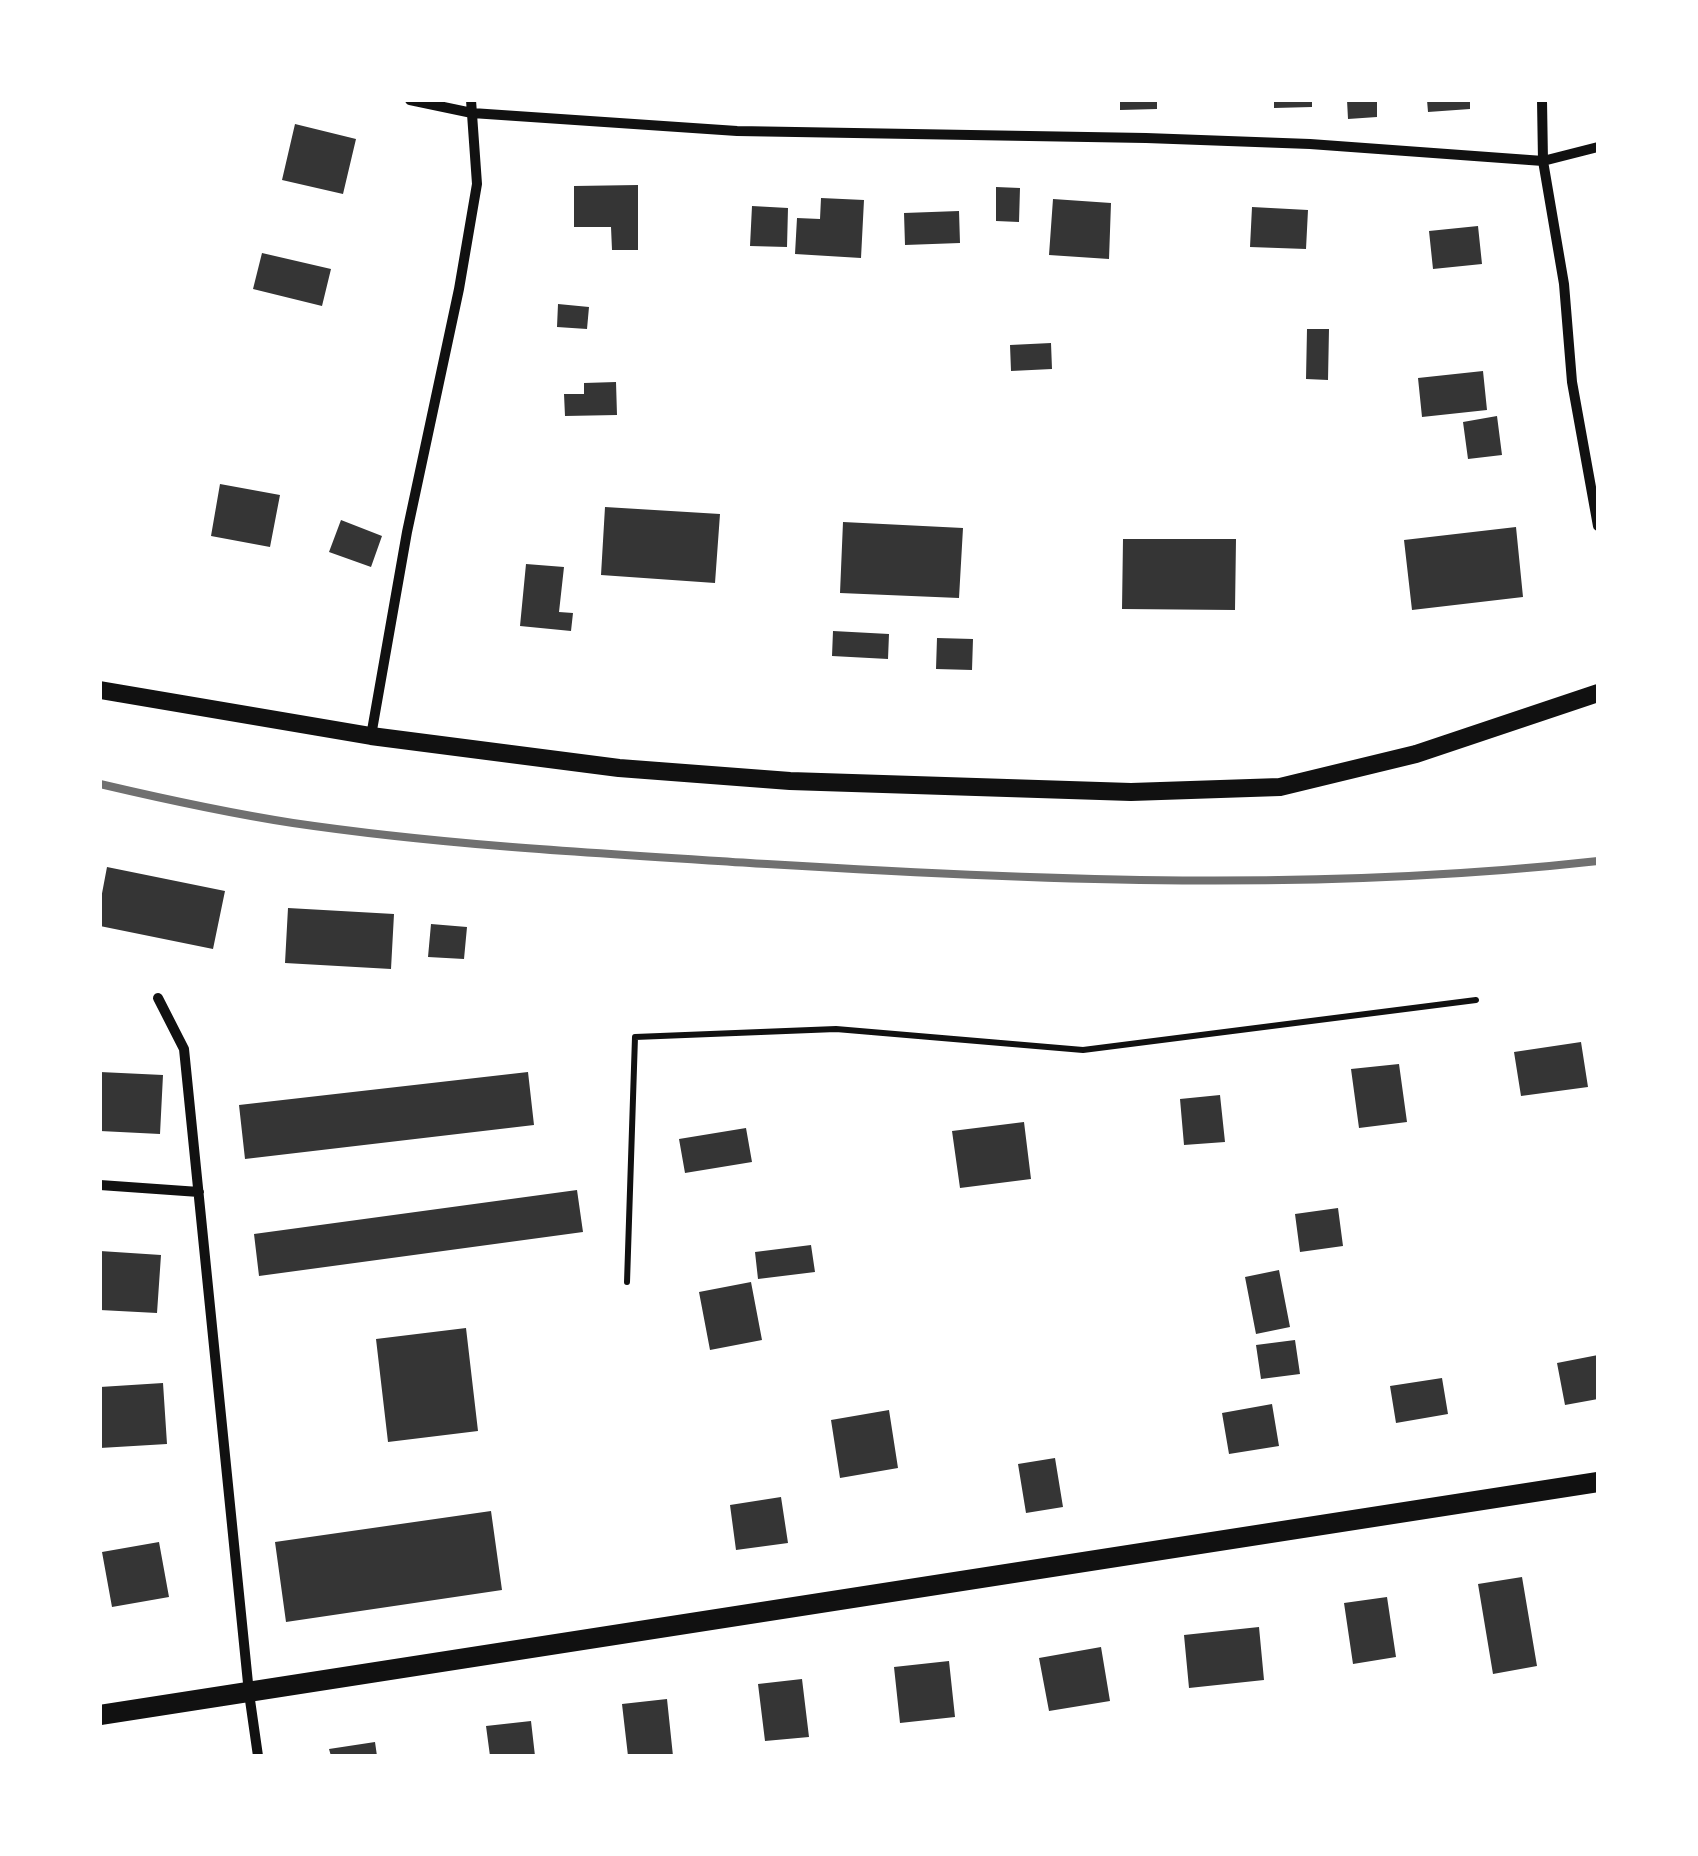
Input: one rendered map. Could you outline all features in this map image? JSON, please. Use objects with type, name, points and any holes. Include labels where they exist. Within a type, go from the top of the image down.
[{"type":"main road","points":[[100,1715],[1598,1482]]},
{"type":"street","points":[[410,100],[472,114],[738,131],[1310,144],[1543,161],[1598,147]]},
{"type":"street","points":[[372,736],[407,532],[459,289],[477,184],[471,100]]},
{"type":"street","points":[[1542,100],[1543,161],[1564,284],[1572,382],[1598,526]]},
{"type":"street","points":[[100,690],[372,736],[619,768],[790,781],[1131,792],[1280,786],[1416,754],[1598,693]]},
{"type":"street","points":[[158,998],[184,1049],[258,1756]]},
{"type":"street","points":[[100,1186],[199,1192]]},
{"type":"path","points":[[627,1282],[635,1037],[836,1029],[1083,1050],[1476,1000]]},
{"type":"building","points":[[1120,100],[1157,100],[1157,109],[1120,110]]},
{"type":"building","points":[[1274,100],[1312,100],[1312,107],[1274,108]]},
{"type":"building","points":[[1347,100],[1377,100],[1377,117],[1348,119]]},
{"type":"building","points":[[1427,100],[1470,100],[1470,109],[1428,112]]},
{"type":"building","points":[[295,124],[356,139],[343,194],[282,180]]},
{"type":"building","points":[[638,185],[638,250],[612,250],[611,227],[574,227],[574,186]]},
{"type":"building","points":[[996,187],[1020,188],[1019,222],[996,221]]},
{"type":"building","points":[[821,198],[864,200],[861,258],[795,254],[797,218],[820,219]]},
{"type":"building","points":[[1053,199],[1111,203],[1109,259],[1049,255]]},
{"type":"building","points":[[752,206],[788,208],[787,247],[750,246]]},
{"type":"building","points":[[1252,207],[1308,210],[1306,249],[1250,247]]},
{"type":"building","points":[[959,211],[960,243],[905,245],[904,213]]},
{"type":"building","points":[[1478,226],[1482,264],[1433,269],[1429,231]]},
{"type":"building","points":[[262,253],[331,269],[322,306],[253,289]]},
{"type":"building","points":[[558,304],[589,307],[587,329],[557,327]]},
{"type":"building","points":[[1307,329],[1329,329],[1328,380],[1306,379]]},
{"type":"building","points":[[1051,343],[1052,369],[1011,371],[1010,345]]},
{"type":"building","points":[[1483,371],[1487,410],[1422,417],[1418,378]]},
{"type":"building","points":[[616,382],[617,415],[565,416],[564,394],[584,394],[584,383]]},
{"type":"building","points":[[1497,416],[1502,455],[1468,459],[1463,422]]},
{"type":"building","points":[[220,484],[280,495],[270,547],[211,536]]},
{"type":"building","points":[[605,507],[720,514],[715,583],[601,575]]},
{"type":"building","points":[[341,520],[382,536],[371,567],[329,552]]},
{"type":"building","points":[[843,522],[963,528],[959,598],[840,593]]},
{"type":"building","points":[[1516,527],[1523,597],[1412,610],[1404,540]]},
{"type":"building","points":[[1123,539],[1236,539],[1235,610],[1122,609]]},
{"type":"building","points":[[526,564],[564,567],[559,612],[573,613],[571,631],[520,626]]},
{"type":"building","points":[[833,631],[889,634],[888,659],[832,656]]},
{"type":"building","points":[[937,638],[973,639],[972,670],[936,669]]},
{"type":"building","points":[[107,867],[225,891],[213,949],[100,926]]},
{"type":"building","points":[[288,908],[394,914],[391,969],[285,963]]},
{"type":"building","points":[[431,924],[467,927],[464,959],[428,957]]},
{"type":"building","points":[[1581,1042],[1588,1087],[1521,1096],[1514,1052]]},
{"type":"building","points":[[1399,1064],[1407,1122],[1359,1128],[1351,1069]]},
{"type":"building","points":[[100,1072],[163,1075],[160,1134],[100,1131]]},
{"type":"building","points":[[528,1072],[534,1125],[245,1159],[239,1105]]},
{"type":"building","points":[[1220,1095],[1225,1142],[1184,1145],[1180,1099]]},
{"type":"building","points":[[1024,1122],[1031,1179],[960,1188],[952,1131]]},
{"type":"building","points":[[746,1128],[752,1162],[685,1173],[679,1139]]},
{"type":"building","points":[[577,1190],[583,1232],[259,1276],[254,1234]]},
{"type":"building","points":[[1338,1208],[1343,1246],[1300,1252],[1295,1214]]},
{"type":"building","points":[[811,1245],[815,1272],[758,1279],[755,1252]]},
{"type":"building","points":[[100,1251],[161,1255],[157,1313],[100,1310]]},
{"type":"building","points":[[1279,1270],[1290,1327],[1256,1334],[1245,1277]]},
{"type":"building","points":[[751,1282],[762,1340],[710,1350],[699,1292]]},
{"type":"building","points":[[466,1328],[478,1431],[388,1442],[376,1339]]},
{"type":"building","points":[[1295,1340],[1300,1374],[1261,1379],[1256,1345]]},
{"type":"building","points":[[1598,1355],[1598,1399],[1565,1405],[1557,1363]]},
{"type":"building","points":[[1442,1378],[1448,1414],[1396,1423],[1390,1386]]},
{"type":"building","points":[[163,1383],[167,1444],[100,1448],[100,1387]]},
{"type":"building","points":[[1272,1404],[1279,1446],[1229,1454],[1222,1413]]},
{"type":"building","points":[[889,1410],[898,1468],[840,1478],[831,1420]]},
{"type":"building","points":[[1055,1458],[1063,1507],[1026,1513],[1018,1464]]},
{"type":"building","points":[[781,1497],[788,1543],[736,1550],[730,1505]]},
{"type":"building","points":[[491,1511],[502,1590],[286,1622],[275,1542]]},
{"type":"building","points":[[159,1542],[169,1597],[112,1607],[102,1552]]},
{"type":"building","points":[[1522,1577],[1537,1666],[1493,1674],[1478,1584]]},
{"type":"building","points":[[1387,1597],[1396,1657],[1353,1664],[1344,1603]]},
{"type":"building","points":[[1259,1627],[1264,1680],[1189,1688],[1184,1635]]},
{"type":"building","points":[[1101,1647],[1110,1701],[1049,1711],[1039,1658]]},
{"type":"building","points":[[949,1661],[955,1717],[900,1723],[894,1667]]},
{"type":"building","points":[[802,1679],[809,1737],[765,1741],[758,1684]]},
{"type":"building","points":[[667,1699],[673,1756],[628,1756],[622,1704]]},
{"type":"building","points":[[531,1721],[535,1756],[490,1756],[486,1726]]},
{"type":"building","points":[[375,1742],[377,1756],[331,1756],[329,1749]]},
{"type":"railway","points":[[100,784],[269,819],[411,838],[871,870],[1079,879],[1286,880],[1494,871],[1598,861]]}]
